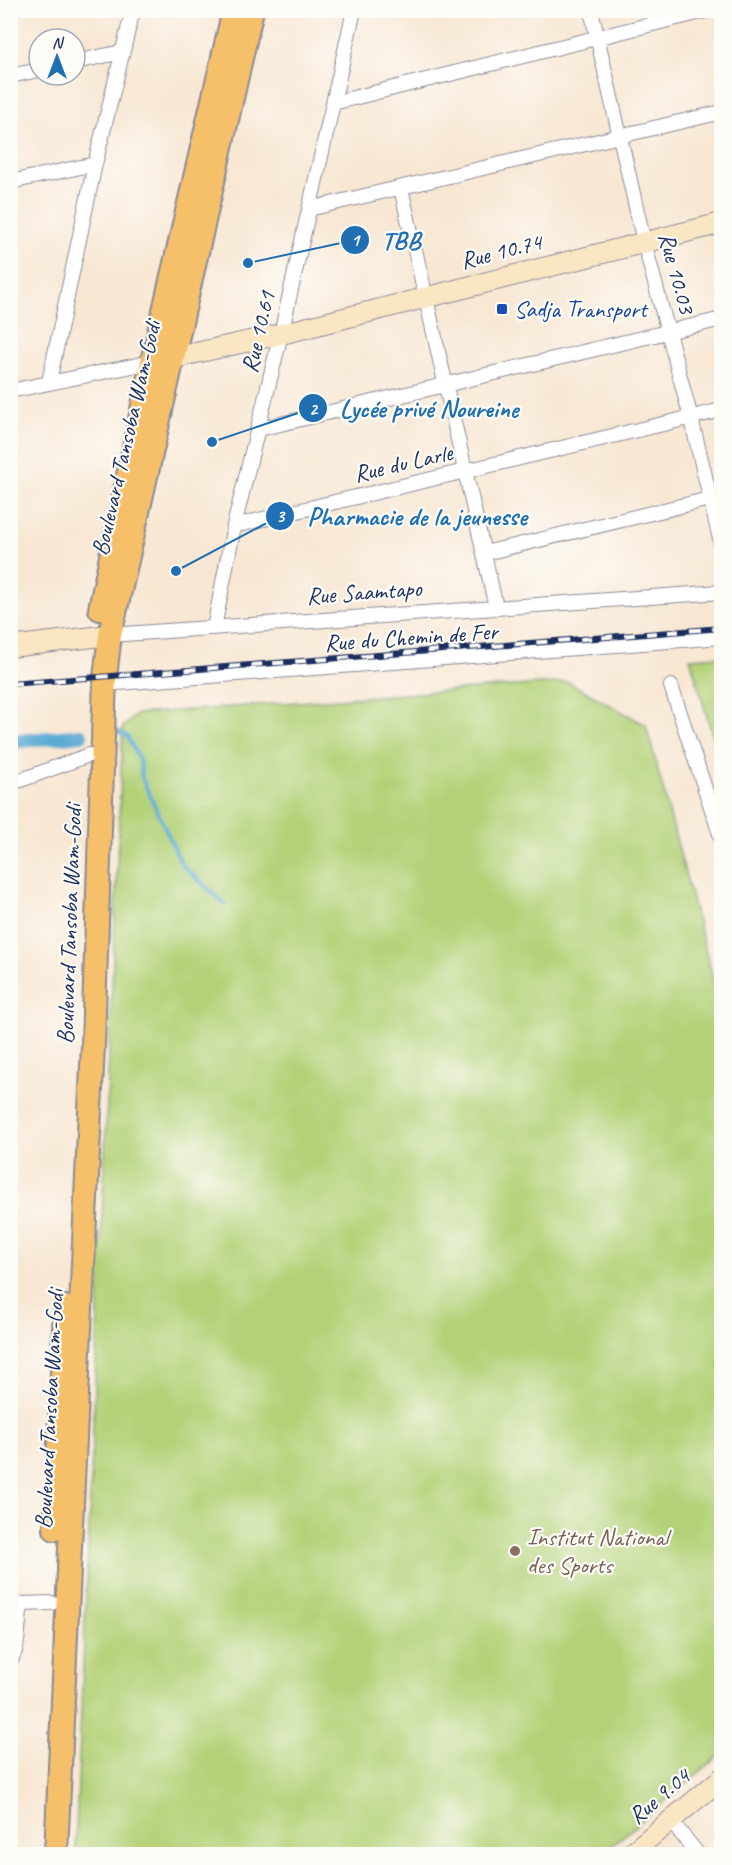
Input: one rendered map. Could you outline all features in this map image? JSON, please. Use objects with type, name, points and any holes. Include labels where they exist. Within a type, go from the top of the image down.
[{"type":"main road","name":"Boulevard Tansoba Wam-Godi","points":[[42,1854],[89,755],[90,678],[102,636],[234,10]]},
{"type":"main road","name":"Boulevard Tansoba Wam-Godi","points":[[161,360],[252,10]]},
{"type":"main road","name":"Rue 10.74","points":[[161,360],[281,334],[722,223]]},
{"type":"main road","name":"Boulevard Tansoba Wam-Godi","points":[[56,1854],[93,1045],[104,684],[102,636]]},
{"type":"main road","name":"Rue Saamtapo","points":[[10,647],[102,636]]},
{"type":"main road","name":"Rue 9.04","points":[[630,1854],[722,1778]]},
{"type":"street","points":[[49,382],[95,164],[133,10]]},
{"type":"street","name":"Rue 10.61","points":[[214,628],[234,526],[259,429],[354,10]]},
{"type":"street","name":"Rue 10.03","points":[[591,10],[644,242],[691,418],[716,497],[722,547]]},
{"type":"street","points":[[333,103],[709,10]]},
{"type":"street","points":[[87,59],[122,52]]},
{"type":"street","points":[[10,76],[27,72]]},
{"type":"street","points":[[309,209],[722,112]]},
{"type":"street","points":[[10,182],[95,164]]},
{"type":"street","points":[[401,188],[496,607]]},
{"type":"street","points":[[259,429],[722,319]]},
{"type":"street","points":[[10,391],[161,360]]},
{"type":"street","name":"Rue du Larle","points":[[234,526],[722,410]]},
{"type":"street","points":[[485,553],[716,497]]},
{"type":"street","name":"Rue Saamtapo","points":[[102,636],[722,592]]},
{"type":"street","name":"Rue du Chemin de Fer","points":[[104,684],[722,637]]},
{"type":"street","points":[[671,686],[722,840]]},
{"type":"street","points":[[10,784],[89,755]]},
{"type":"street","points":[[10,1662],[16,1654],[18,1618],[22,1604],[52,1603]]},
{"type":"street","points":[[670,1820],[698,1854]]},
{"type":"green space","points":[[722,656],[721,765],[690,658]]},
{"type":"green space","points":[[568,682],[646,725],[716,990],[721,1021],[721,1754],[602,1854],[75,1854],[123,727],[137,714]]},
{"type":"waterway","points":[[112,732],[120,732],[128,737],[140,762],[142,778],[182,865],[226,905]]},
{"type":"waterway","points":[[10,742],[81,735]]},
{"type":"railway","points":[[10,684],[722,628]]},
{"type":"place","name":"TBB","points":[[248,263]]},
{"type":"place","name":"Sadja Transport","points":[[502,309]]},
{"type":"place","name":"Lycée privé Noureine","points":[[212,442]]},
{"type":"place","name":"Pharmacie de la jeunesse","points":[[176,571]]},
{"type":"place","name":"Institut National des Sports","points":[[515,1551]]}]
